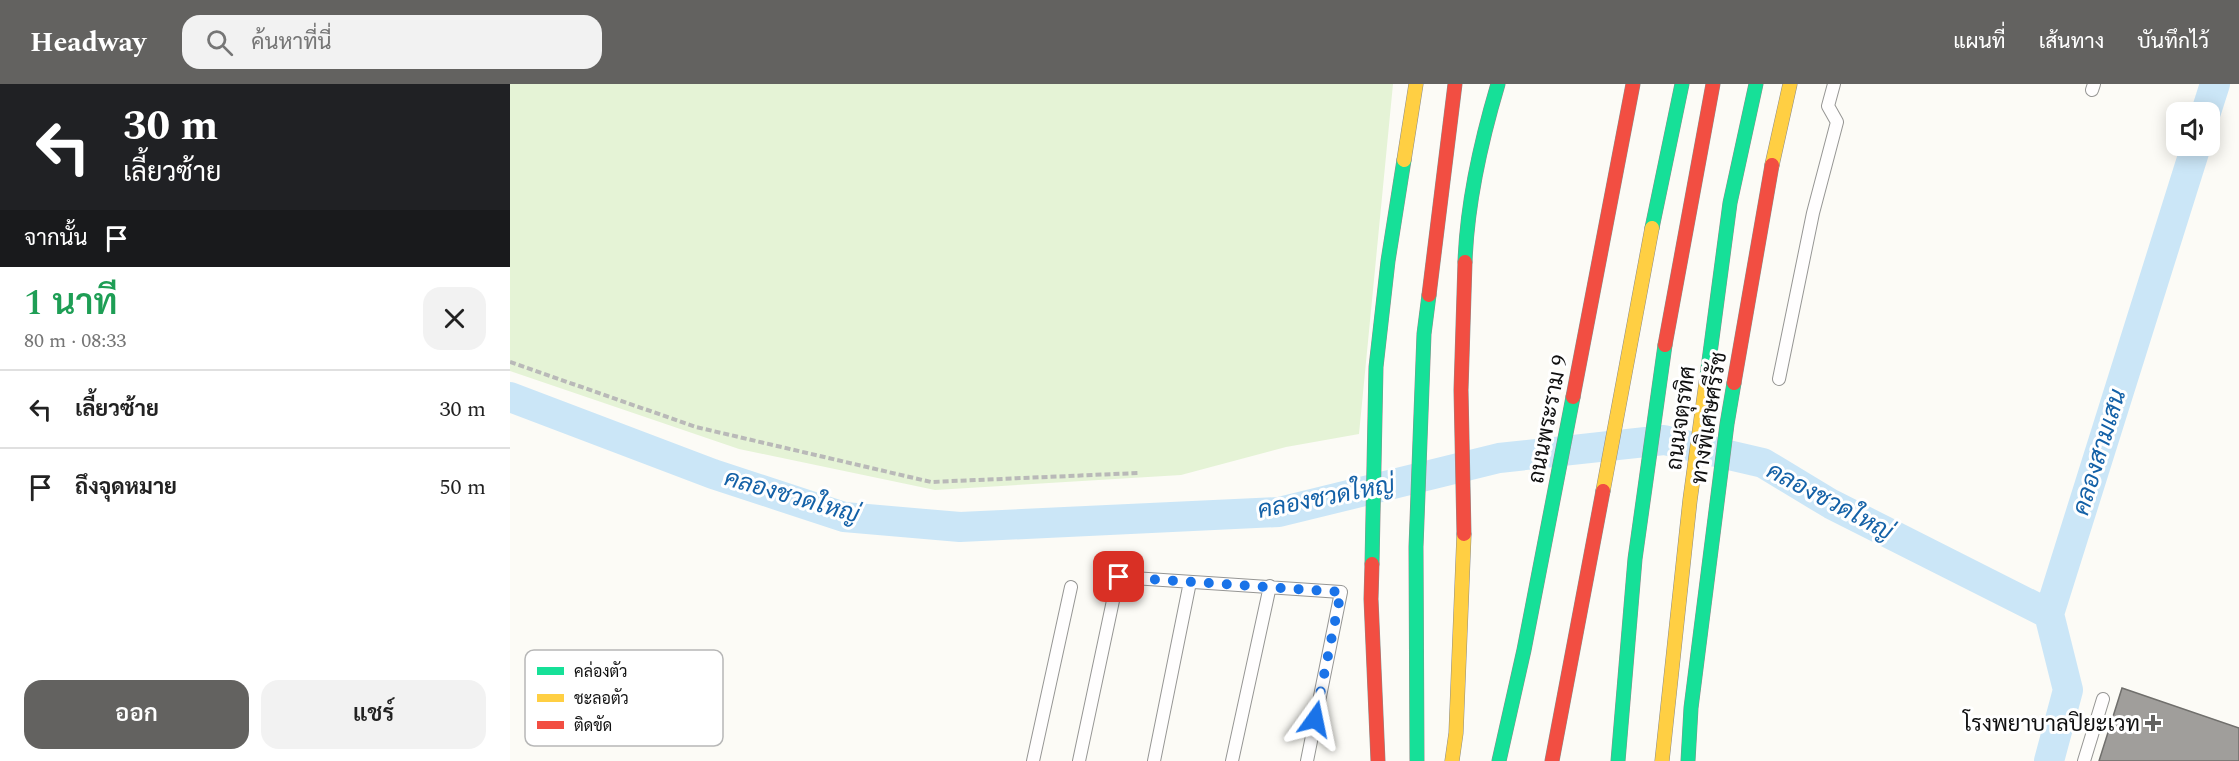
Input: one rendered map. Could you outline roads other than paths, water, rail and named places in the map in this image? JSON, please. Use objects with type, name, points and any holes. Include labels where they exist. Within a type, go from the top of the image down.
[{"type":"main road","points":[[1378,761],[1371,599],[1376,367],[1388,261],[1416,84]]},
{"type":"main road","points":[[1417,761],[1416,547],[1424,334],[1455,84]]},
{"type":"main road","points":[[1450,761],[1456,733],[1464,525],[1461,390],[1466,238],[1485,128],[1498,84]]},
{"type":"main road","name":"ถนนพระราม 9","points":[[1499,761],[1524,650],[1633,84]]},
{"type":"main road","points":[[1552,761],[1652,228],[1682,84]]},
{"type":"main road","points":[[1618,761],[1635,559],[1667,332],[1713,84]]},
{"type":"main road","name":"ถนนจตุรทิศ","points":[[1662,761],[1690,500],[1730,203],[1756,84]]},
{"type":"main road","name":"ทางพิเศษศรีรัช","points":[[1688,761],[1691,708],[1727,424],[1776,140],[1790,84]]},
{"type":"lane","points":[[1779,379],[1813,213],[1837,122],[1828,106],[1834,84]]},
{"type":"lane","points":[[1078,761],[1119,577],[1341,592],[1307,761]]},
{"type":"lane","points":[[1154,761],[1190,582]]},
{"type":"lane","points":[[1232,761],[1270,586]]},
{"type":"lane","points":[[1033,761],[1071,587]]},
{"type":"lane","points":[[2084,761],[2103,699]]},
{"type":"waterway","name":"คลองสามเสน","points":[[2209,102],[2215,84]]},
{"type":"waterway","name":"คลองสามเสน","points":[[2049,761],[2068,690],[2049,614],[2193,156]]},
{"type":"waterway","name":"คลองชวดใหญ่","points":[[510,397],[713,474],[844,517],[960,527],[1279,512],[1499,458],[1664,440],[1763,463],[1831,504],[2049,614]]},
{"type":"place","name":"โรงพยาบาลปิยะเวท","points":[[2153,723]]}]
